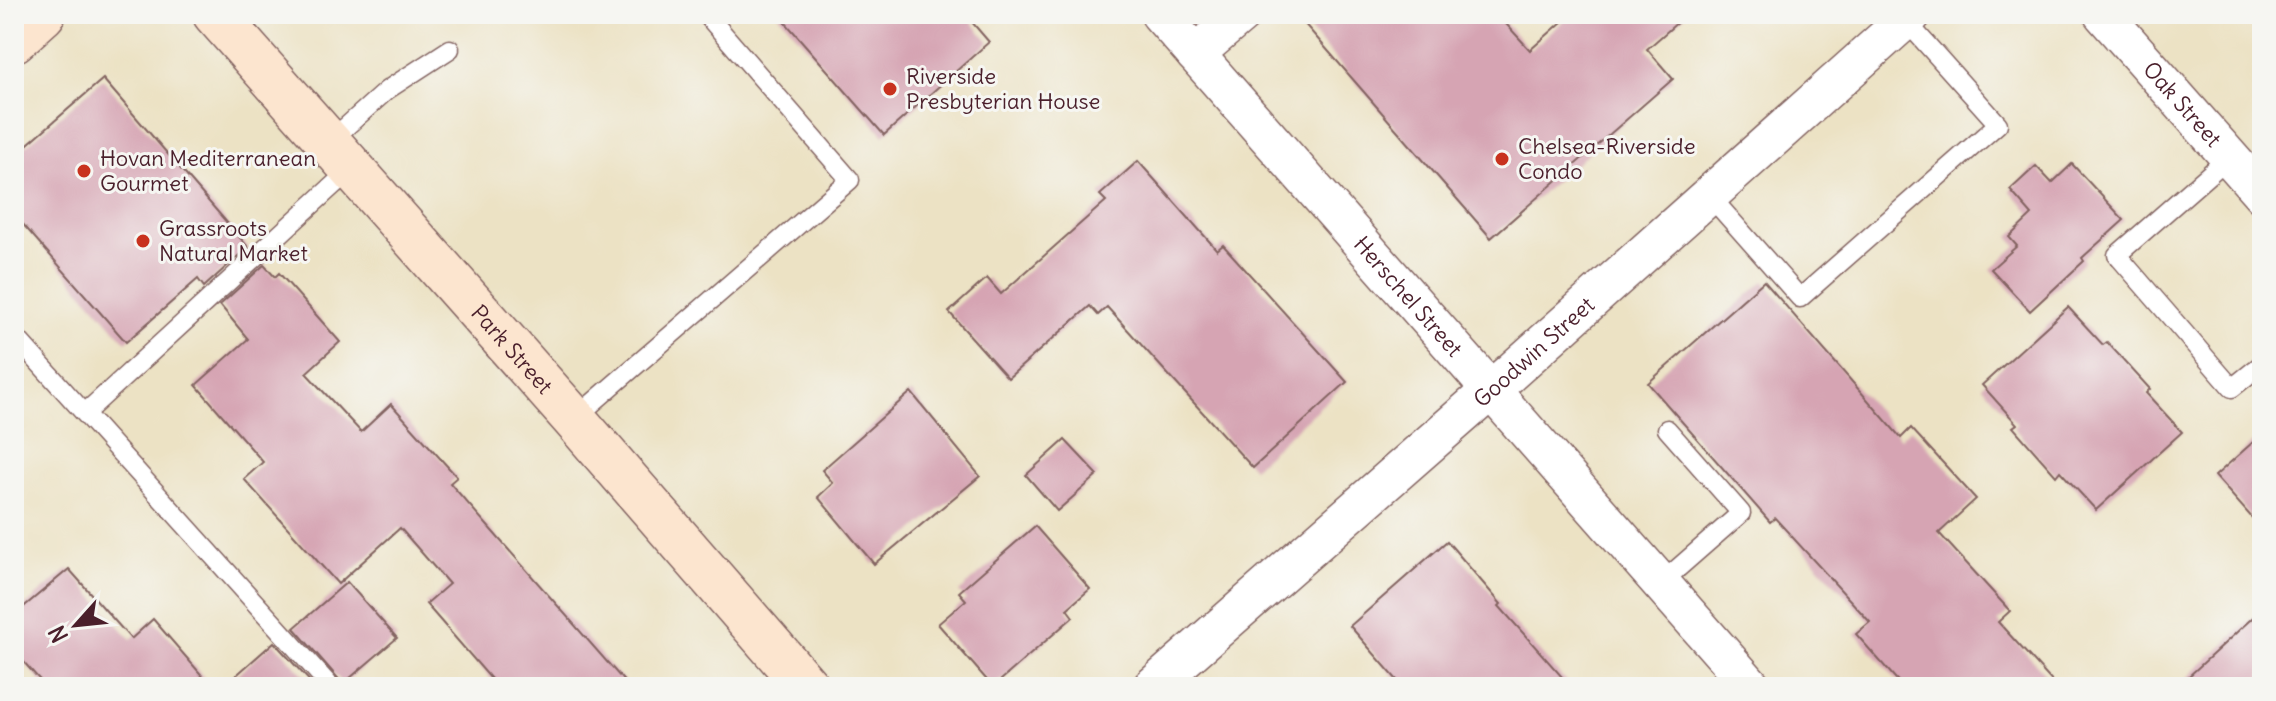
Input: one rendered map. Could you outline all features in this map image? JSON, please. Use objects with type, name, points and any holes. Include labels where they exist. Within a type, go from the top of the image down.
[{"type":"street","points":[[14,40],[43,14]]},
{"type":"street","name":"Park Street","points":[[215,14],[807,687]]},
{"type":"street","name":"Herschel Street","points":[[1160,14],[1752,687]]},
{"type":"street","points":[[1195,54],[1242,14]]},
{"type":"street","name":"Oak Street","points":[[2103,14],[2262,194]]},
{"type":"street","name":"Goodwin Street","points":[[1152,687],[1909,17]]},
{"type":"lane","points":[[574,419],[850,180],[706,14]]},
{"type":"lane","points":[[1709,195],[1800,298],[1998,124],[1909,17]]},
{"type":"lane","points":[[85,413],[340,156],[387,90],[450,49]]},
{"type":"lane","points":[[2229,157],[2117,255],[2232,388],[2262,364]]},
{"type":"lane","points":[[14,335],[331,687]]},
{"type":"lane","points":[[1661,583],[1741,513],[1667,429]]},
{"type":"building","name":"Riverside Presbyterian House","points":[[778,14],[965,14],[989,42],[884,135]]},
{"type":"building","name":"Chelsea-Riverside Condo","points":[[1296,14],[1497,14],[1530,50],[1571,14],[1687,14],[1647,49],[1673,79],[1491,238]]},
{"type":"building","points":[[103,79],[248,247],[204,287],[198,279],[126,342],[14,214],[14,156]]},
{"type":"building","points":[[1138,161],[1217,250],[1223,245],[1347,382],[1253,468],[1107,307],[1098,315],[1090,306],[1008,378],[949,312],[987,278],[1001,294],[1106,201],[1100,195]]},
{"type":"building","points":[[2072,164],[2124,220],[2030,311],[1991,269],[2017,246],[2009,237],[2032,215],[2010,190],[2036,166],[2052,183]]},
{"type":"building","points":[[264,265],[275,277],[279,273],[340,342],[306,373],[361,432],[391,404],[457,477],[450,483],[629,687],[498,687],[426,604],[449,584],[400,528],[338,584],[244,479],[263,462],[196,385],[248,339],[220,305]]},
{"type":"building","points":[[1764,281],[1901,438],[1911,428],[1976,499],[1939,533],[2010,611],[1998,622],[2057,687],[1903,687],[1856,634],[1870,622],[1775,518],[1770,522],[1648,383]]},
{"type":"building","points":[[2068,307],[2103,345],[2107,342],[2150,389],[2146,393],[2182,432],[2096,510],[2060,471],[2056,476],[2013,427],[2017,424],[1982,385]]},
{"type":"building","points":[[911,392],[980,476],[874,564],[818,497],[833,483],[822,470]]},
{"type":"building","points":[[2262,434],[2262,529],[2215,476]]},
{"type":"building","points":[[1065,440],[1098,475],[1057,511],[1026,475]]},
{"type":"building","points":[[1035,526],[1090,589],[1067,609],[1073,617],[993,687],[938,624],[966,600],[959,592]]},
{"type":"building","points":[[1447,541],[1501,604],[1499,606],[1571,687],[1403,687],[1350,626]]},
{"type":"building","points":[[69,569],[131,639],[153,619],[212,687],[46,687],[14,651],[14,615]]},
{"type":"building","points":[[347,582],[397,638],[343,684],[294,628]]},
{"type":"building","points":[[2262,609],[2262,687],[2177,687]]},
{"type":"building","points":[[274,642],[315,687],[223,687]]},
{"type":"place","name":"Riverside Presbyterian House","points":[[890,89]]},
{"type":"place","name":"Chelsea-Riverside Condo","points":[[1502,159]]},
{"type":"place","name":"Hovan Mediterranean Gourmet","points":[[84,171]]},
{"type":"place","name":"Grassroots Natural Market","points":[[143,241]]}]
